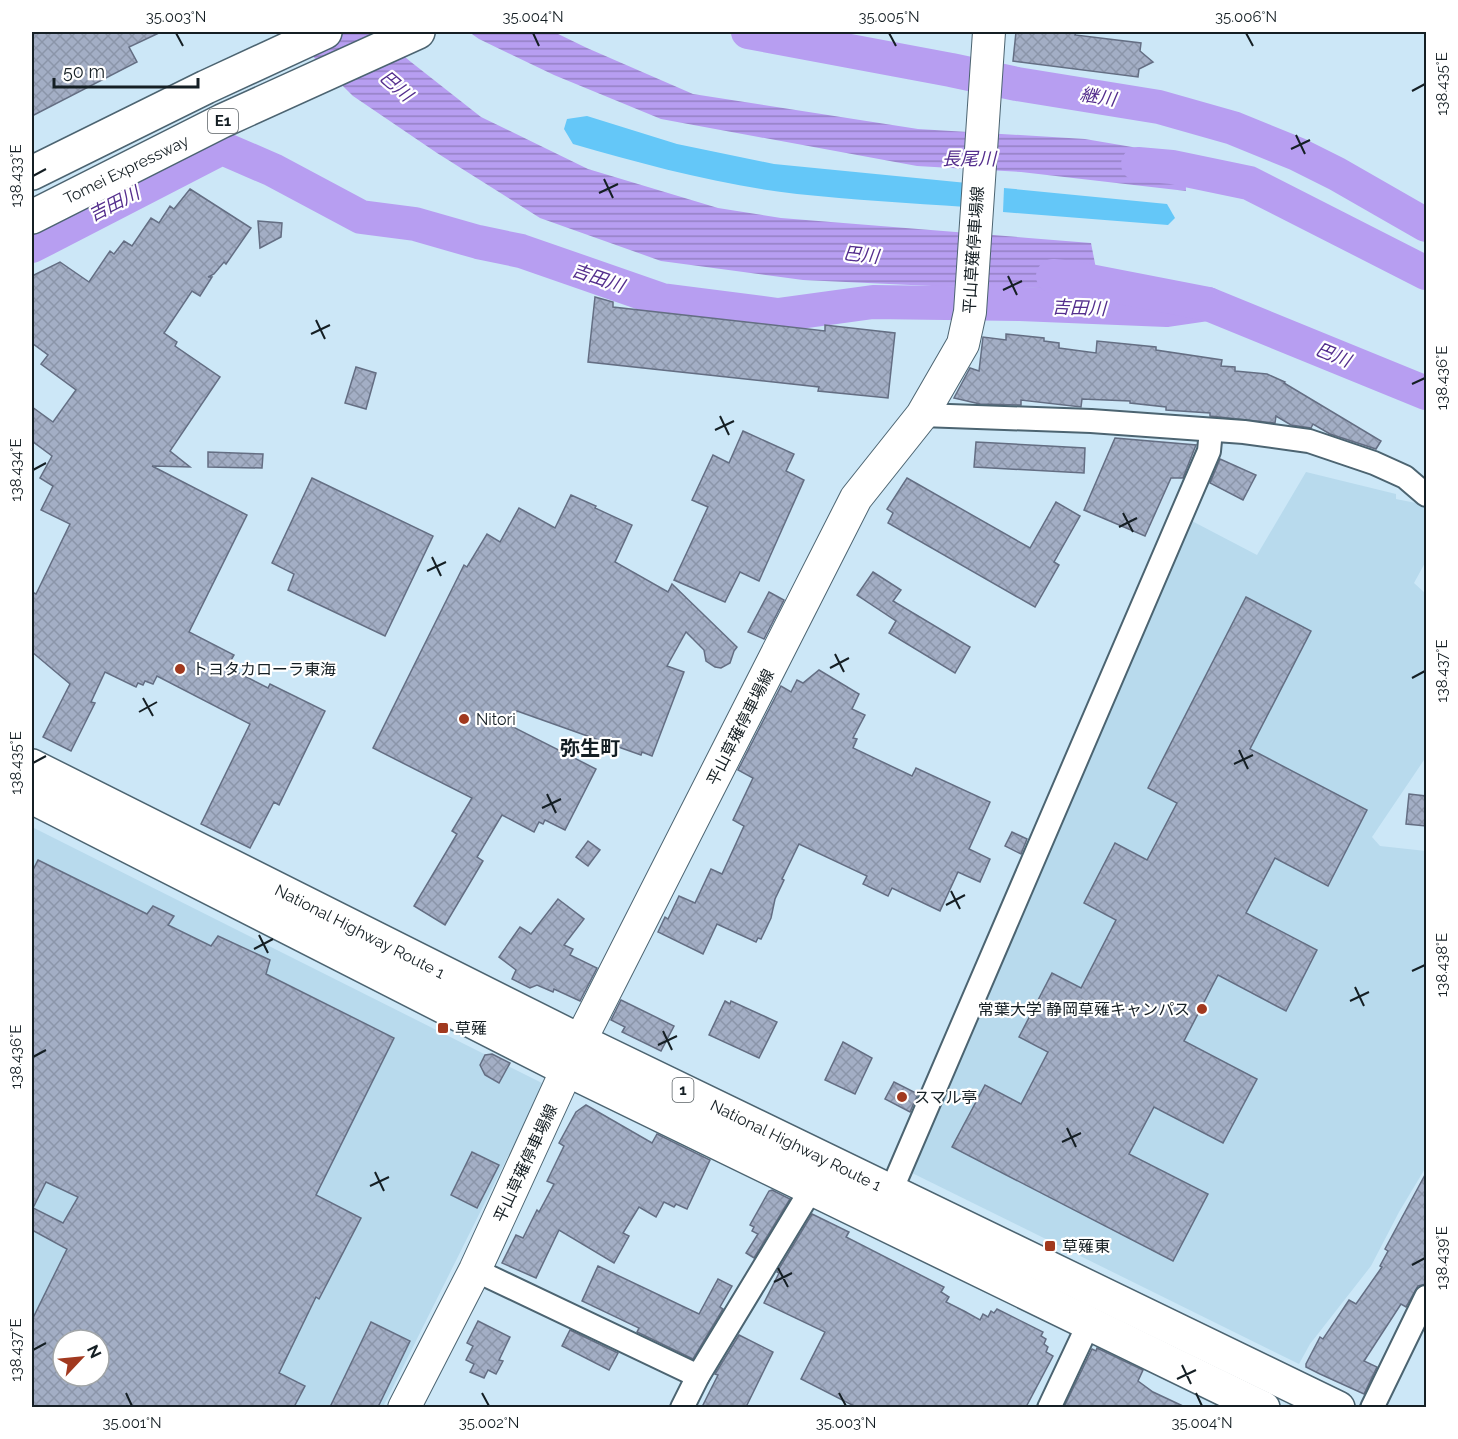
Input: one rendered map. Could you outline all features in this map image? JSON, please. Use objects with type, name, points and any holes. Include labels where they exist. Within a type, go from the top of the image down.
[{"type":"highway","name":"E1","points":[[32,173],[206,87],[326,32]]},
{"type":"highway","name":"Tomei Expressway","points":[[32,217],[222,121],[417,32]]},
{"type":"highway","name":"National Highway Route 1","points":[[32,766],[574,1055],[812,1188],[1263,1407]]},
{"type":"highway","name":"National Highway Route 1","points":[[32,797],[574,1055],[891,1191],[1338,1407]]},
{"type":"main road","name":"平山草薙停車場線","points":[[404,1407],[475,1270],[574,1055],[856,498],[922,415],[963,344],[970,312],[989,32]]},
{"type":"street","points":[[922,415],[1091,421],[1244,432],[1309,441],[1374,463],[1405,477],[1426,495]]},
{"type":"street","points":[[879,1221],[1209,451],[1211,430]]},
{"type":"street","points":[[682,1407],[698,1376],[812,1188]]},
{"type":"street","points":[[475,1270],[698,1376]]},
{"type":"street","points":[[1372,1407],[1426,1297]]},
{"type":"street","points":[[1049,1407],[1089,1323]]},
{"type":"shaded area","points":[[587,116],[677,144],[774,164],[967,183],[966,207],[797,194],[684,174],[573,144],[564,129],[567,119]]},
{"type":"shaded area","points":[[1004,188],[1167,204],[1175,218],[1168,225],[1003,212]]},
{"type":"shaded area","name":"常葉大学 静岡草薙キャンパス","points":[[1306,472],[1396,494],[1396,499],[1426,505],[1426,561],[1414,583],[1426,594],[1426,757],[1372,837],[1380,846],[1426,851],[1426,1167],[1371,1266],[1310,1344],[1299,1364],[908,1171],[1190,520],[1257,555]]},
{"type":"shaded area","points":[[32,827],[544,1084],[383,1407],[32,1407]]},
{"type":"water","points":[[288,32],[375,32],[481,117],[588,169],[718,208],[781,218],[1091,243],[1100,289],[932,286],[803,280],[661,261],[540,218],[437,153],[353,96]]},
{"type":"water","points":[[469,32],[554,32],[693,94],[918,129],[1085,139],[1185,156],[1186,191],[1021,172],[917,166],[661,119],[554,75]]},
{"type":"building","points":[[32,32],[161,32],[129,47],[137,62],[32,116]]},
{"type":"building","points":[[1016,32],[1076,33],[1075,35],[1141,43],[1140,51],[1153,62],[1139,69],[1138,77],[1013,61]]},
{"type":"building","points":[[190,189],[251,228],[226,264],[224,262],[214,274],[208,277],[212,277],[200,296],[192,291],[164,333],[177,342],[175,346],[220,377],[170,451],[190,467],[152,466],[247,515],[189,632],[234,655],[227,667],[268,688],[270,684],[325,711],[279,805],[274,802],[250,848],[201,824],[250,724],[157,676],[153,684],[145,681],[143,685],[138,683],[136,687],[105,672],[91,702],[95,703],[71,751],[43,737],[70,684],[32,652],[32,592],[36,594],[70,524],[41,510],[53,486],[40,478],[52,456],[32,441],[32,407],[53,422],[76,390],[41,364],[48,355],[32,343],[32,276],[60,262],[89,282],[110,251],[114,254],[124,241],[132,246],[151,218],[159,223],[170,206],[174,209]]},
{"type":"building","points":[[258,221],[282,223],[281,237],[260,248]]},
{"type":"building","points":[[595,297],[613,302],[613,307],[825,331],[825,325],[895,333],[888,398],[818,391],[819,387],[588,362]]},
{"type":"building","points":[[1006,334],[1044,338],[1044,341],[1059,343],[1059,348],[1096,353],[1097,341],[1156,347],[1156,350],[1222,360],[1221,366],[1235,367],[1235,371],[1267,374],[1285,382],[1381,441],[1376,449],[1330,434],[1313,424],[1311,428],[1291,425],[1276,416],[1275,423],[1210,416],[1210,413],[1166,410],[1166,407],[1130,403],[1130,401],[1082,399],[1081,407],[1021,400],[1021,405],[980,404],[954,398],[970,368],[979,371],[983,337],[1006,340]]},
{"type":"building","points":[[356,367],[376,373],[366,409],[345,403]]},
{"type":"building","points":[[743,431],[794,454],[786,471],[804,480],[759,581],[740,572],[725,602],[674,580],[708,507],[692,500],[713,455],[729,463]]},
{"type":"building","points":[[1115,438],[1196,445],[1183,478],[1171,478],[1145,536],[1084,510]]},
{"type":"building","points":[[976,442],[1085,448],[1084,473],[974,467]]},
{"type":"building","points":[[208,452],[263,454],[262,468],[208,467]]},
{"type":"building","points":[[1220,459],[1256,475],[1243,500],[1210,483]]},
{"type":"building","points":[[312,478],[433,536],[385,636],[288,590],[294,574],[272,563]]},
{"type":"building","points":[[907,478],[1030,548],[1056,502],[1080,516],[1054,562],[1059,565],[1035,607],[888,523],[893,513],[887,509]]},
{"type":"building","points":[[571,495],[632,525],[615,562],[668,592],[672,584],[737,647],[730,663],[721,668],[715,667],[706,661],[704,650],[686,632],[667,666],[684,672],[652,756],[642,752],[641,755],[517,711],[511,726],[596,769],[565,830],[545,820],[543,824],[539,822],[534,832],[502,815],[477,857],[483,861],[445,925],[414,906],[457,834],[452,831],[472,798],[373,748],[464,565],[467,567],[487,534],[500,542],[519,508],[555,528]]},
{"type":"building","points":[[873,572],[901,590],[893,601],[970,647],[955,673],[889,633],[896,621],[857,595]]},
{"type":"building","points":[[769,592],[784,600],[764,639],[748,632]]},
{"type":"building","points":[[1246,597],[1311,631],[1250,749],[1367,810],[1328,886],[1275,858],[1246,913],[1317,950],[1286,1011],[1218,975],[1184,1041],[1257,1079],[1223,1143],[1154,1107],[1129,1154],[1208,1194],[1173,1261],[952,1147],[985,1085],[1021,1104],[1048,1052],[1019,1037],[1052,973],[1081,988],[1116,920],[1084,903],[1115,843],[1147,860],[1177,803],[1148,788]]},
{"type":"building","points":[[819,670],[859,694],[852,709],[865,715],[853,738],[857,739],[853,748],[912,776],[916,768],[990,802],[969,849],[990,859],[980,882],[958,872],[940,911],[892,888],[888,896],[863,884],[867,876],[799,844],[782,879],[784,880],[775,899],[771,918],[761,939],[758,938],[756,942],[717,924],[703,954],[658,932],[665,917],[668,919],[679,896],[695,903],[711,869],[722,874],[744,826],[733,820],[753,778],[738,770],[781,686],[791,692],[797,680],[803,683]]},
{"type":"building","points":[[1409,794],[1426,796],[1426,826],[1406,824]]},
{"type":"building","points":[[1012,832],[1027,839],[1021,854],[1005,846]]},
{"type":"building","points":[[588,841],[600,850],[588,866],[576,857]]},
{"type":"building","points":[[38,860],[147,914],[153,906],[174,916],[168,925],[211,946],[218,936],[270,960],[266,974],[394,1038],[316,1195],[361,1218],[319,1299],[316,1297],[279,1373],[305,1386],[294,1407],[32,1407],[32,1320],[67,1249],[32,1230],[32,872]],"holes":[[[46,1182],[78,1197],[63,1223],[33,1208]]]},
{"type":"building","points":[[558,899],[584,919],[564,945],[573,949],[570,955],[597,968],[580,1001],[554,989],[553,992],[537,985],[530,988],[512,979],[516,970],[499,957],[520,927],[531,934]]},
{"type":"building","points":[[621,1000],[674,1026],[661,1051],[622,1032],[625,1027],[611,1020]]},
{"type":"building","points":[[725,1001],[730,1004],[731,1001],[777,1022],[759,1058],[709,1035]]},
{"type":"building","points":[[843,1042],[872,1058],[855,1094],[825,1080]]},
{"type":"building","points":[[492,1054],[510,1063],[499,1083],[485,1075],[480,1065],[485,1055]]},
{"type":"building","name":"スマル亭","points":[[894,1082],[918,1094],[910,1112],[885,1099]]},
{"type":"building","points":[[586,1105],[652,1143],[657,1134],[710,1160],[687,1209],[676,1204],[674,1207],[664,1202],[656,1217],[639,1207],[623,1233],[629,1236],[614,1263],[559,1230],[536,1278],[502,1263],[516,1235],[523,1238],[554,1184],[547,1181],[564,1146],[559,1143],[576,1112]]},
{"type":"building","points":[[472,1152],[499,1165],[477,1208],[451,1195]]},
{"type":"building","points":[[1426,1173],[1426,1284],[1418,1286],[1406,1307],[1401,1304],[1364,1361],[1377,1367],[1364,1394],[1306,1367],[1306,1364],[1320,1337],[1323,1339],[1349,1300],[1356,1304],[1382,1267],[1380,1266],[1388,1251],[1385,1249]]},
{"type":"building","points":[[772,1190],[790,1199],[754,1258],[746,1253],[758,1234],[752,1231],[754,1227],[750,1225],[769,1191]]},
{"type":"building","points":[[812,1214],[849,1232],[846,1237],[944,1287],[941,1292],[949,1297],[946,1302],[980,1320],[983,1314],[988,1317],[991,1311],[994,1313],[997,1309],[1043,1332],[1041,1336],[1046,1339],[1044,1344],[1048,1347],[1046,1352],[1053,1356],[1026,1407],[856,1407],[801,1379],[825,1332],[764,1303],[779,1273],[777,1272]]},
{"type":"building","points":[[598,1266],[699,1314],[718,1279],[732,1286],[720,1307],[723,1309],[693,1359],[637,1332],[639,1328],[582,1301]]},
{"type":"building","points":[[478,1321],[510,1337],[499,1360],[503,1361],[496,1374],[488,1370],[484,1378],[470,1372],[474,1364],[466,1360],[473,1346],[467,1343]]},
{"type":"building","points":[[371,1322],[410,1341],[378,1407],[330,1407]]},
{"type":"building","points":[[570,1330],[618,1353],[609,1370],[562,1346]]},
{"type":"building","points":[[739,1335],[773,1352],[746,1407],[702,1407],[718,1375],[715,1374]]},
{"type":"building","points":[[1097,1348],[1143,1370],[1138,1381],[1153,1392],[1185,1407],[1064,1407],[1092,1349],[1096,1351]]},
{"type":"waterway","name":"継川","points":[[748,32],[1017,84],[1159,107],[1233,128],[1297,154],[1337,174],[1426,225]]},
{"type":"waterway","name":"吉田川","points":[[32,246],[222,148],[273,170],[361,217],[415,224],[478,242],[521,251],[662,300],[778,315],[873,302],[1020,304],[1167,310],[1208,304]]},
{"type":"waterway","name":"長尾川","points":[[1138,164],[1172,167],[1249,183],[1426,273]]},
{"type":"waterway","name":"巴川","points":[[1053,276],[1208,304],[1426,393]]},
{"type":"place","name":"トヨタカローラ東海","points":[[180,669]]},
{"type":"place","name":"Nitori","points":[[464,719]]},
{"type":"place","name":"常葉大学 静岡草薙キャンパス","points":[[1202,1009]]},
{"type":"place","name":"草薙","points":[[443,1028]]},
{"type":"place","name":"スマル亭","points":[[902,1097]]},
{"type":"place","name":"草薙東","points":[[1050,1246]]},
{"type":"district","name":"弥生町","points":[[590,748]]}]
